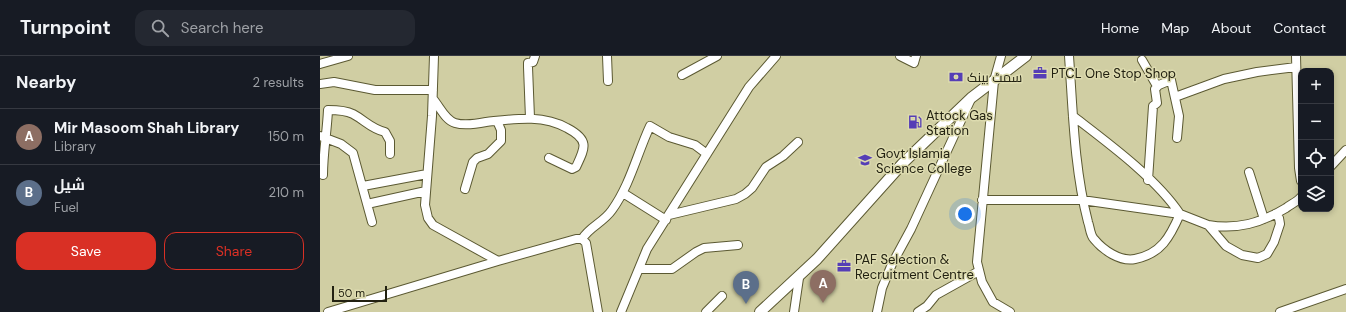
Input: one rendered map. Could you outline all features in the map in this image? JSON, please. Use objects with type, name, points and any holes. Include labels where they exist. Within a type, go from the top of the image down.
[{"type":"main road","points":[[760,312],[799,278],[903,163],[971,98],[1026,56]]},
{"type":"street","points":[[320,64],[348,56]]},
{"type":"street","points":[[434,56],[433,95],[425,205],[428,218],[433,225],[498,261]]},
{"type":"street","points":[[530,118],[528,62],[533,62],[535,56]]},
{"type":"street","points":[[607,56],[608,81]]},
{"type":"street","points":[[682,75],[717,56]]},
{"type":"street","points":[[621,312],[647,249],[749,86],[776,56]]},
{"type":"street","points":[[900,56],[914,63],[916,56]]},
{"type":"street","points":[[994,312],[993,302],[982,282],[977,262],[994,81],[1001,56]]},
{"type":"street","points":[[1069,56],[1073,116],[1082,200],[1093,238],[1109,253],[1128,260],[1148,256],[1170,237],[1180,214]]},
{"type":"street","points":[[1297,56],[1296,67],[1300,176]]},
{"type":"street","points":[[1142,60],[1157,86],[1155,89],[1157,103],[1152,106],[1148,180]]},
{"type":"street","points":[[1176,97],[1224,79],[1257,72],[1296,67]]},
{"type":"street","points":[[1157,86],[1171,80],[1176,97],[1179,120],[1177,138]]},
{"type":"street","points":[[320,84],[334,82],[375,90],[433,95]]},
{"type":"street","points":[[433,95],[447,118],[455,123],[475,124],[530,118],[548,120],[562,125],[580,136],[584,142],[584,150],[576,167],[572,169],[549,158]]},
{"type":"street","points":[[876,312],[882,288],[892,264],[911,229],[971,98]]},
{"type":"street","points":[[323,175],[323,138],[328,110],[346,111],[353,114],[366,124],[385,132],[390,141],[390,154]]},
{"type":"street","points":[[1073,116],[1123,156],[1172,203],[1180,214]]},
{"type":"street","points":[[465,189],[473,162],[477,158],[488,154],[501,141],[501,130],[497,121]]},
{"type":"street","points":[[582,239],[588,230],[602,223],[612,211],[623,193],[650,126],[664,134],[695,145],[707,154]]},
{"type":"street","points":[[323,138],[341,144],[353,153],[372,222]]},
{"type":"street","points":[[623,193],[667,217],[736,199],[752,188],[762,170],[783,156],[798,142]]},
{"type":"street","points":[[1334,163],[1346,150]]},
{"type":"street","points":[[1249,172],[1264,219]]},
{"type":"street","points":[[363,186],[427,174]]},
{"type":"street","points":[[368,204],[426,191]]},
{"type":"street","points":[[982,200],[1082,200],[1180,214],[1208,225],[1224,228],[1252,224],[1275,214],[1298,199]]},
{"type":"street","points":[[1208,225],[1226,246],[1242,255],[1258,258],[1267,254],[1274,242],[1280,224],[1279,218],[1275,214]]},
{"type":"street","points":[[328,312],[576,239],[582,239],[586,243],[598,312]]},
{"type":"street","points":[[639,269],[672,269],[692,254],[704,248],[738,245]]},
{"type":"street","points":[[918,312],[927,306],[936,295],[979,271]]},
{"type":"street","points":[[794,312],[799,278]]},
{"type":"street","points":[[1280,312],[1346,289]]},
{"type":"street","points":[[706,312],[722,296]]},
{"type":"street","points":[[993,302],[1010,312]]},
{"type":"place","name":"PTCL One Stop Shop","points":[[1040,73]]},
{"type":"place","name":"سمٹ بینک","points":[[956,77]]},
{"type":"place","name":"Attock Gas Station","points":[[915,122]]},
{"type":"place","name":"Govt Islamia Science College","points":[[865,160]]},
{"type":"place","name":"PAF Selection & Recruitment Centre","points":[[844,266]]},
{"type":"place","name":"Mir Masoom Shah Library","points":[[823,303]]},
{"type":"place","name":"شیل","points":[[746,304]]}]
